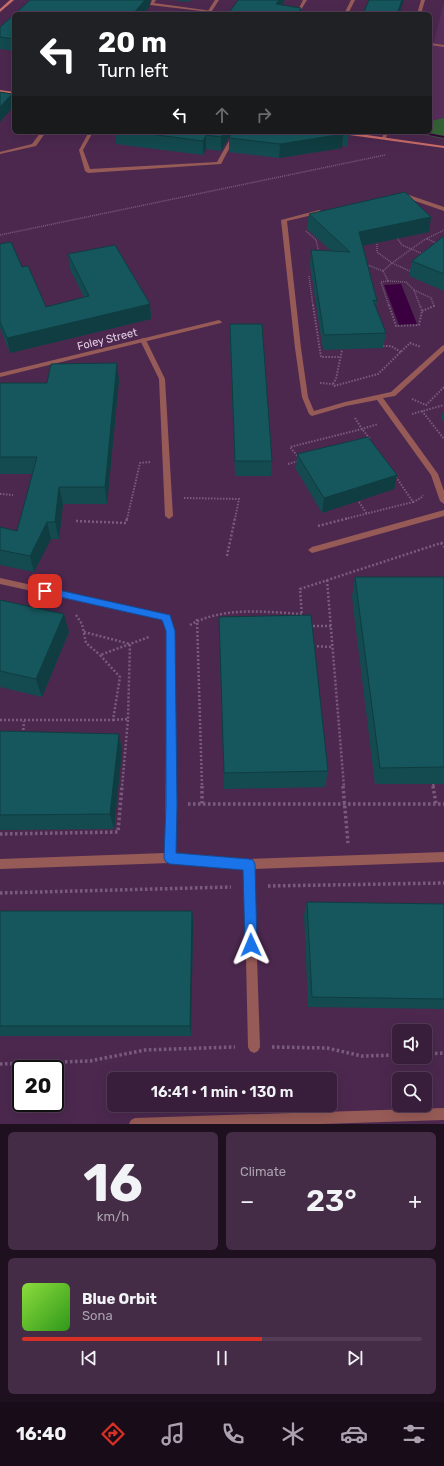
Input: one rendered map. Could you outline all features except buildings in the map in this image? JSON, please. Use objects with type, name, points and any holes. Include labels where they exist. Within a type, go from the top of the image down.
[{"type":"street","points":[[0,12],[12,0]]},
{"type":"street","points":[[154,0],[151,4],[209,12],[217,0]]},
{"type":"street","points":[[298,12],[305,0]]},
{"type":"street","points":[[347,12],[353,0]]},
{"type":"street","points":[[419,12],[423,0]]},
{"type":"street","points":[[432,44],[444,46]]},
{"type":"street","points":[[0,91],[12,93]]},
{"type":"street","points":[[0,153],[34,145],[42,134]]},
{"type":"street","points":[[90,134],[81,150],[88,171],[219,163],[235,134]]},
{"type":"street","points":[[351,134],[444,147]]},
{"type":"street","points":[[384,138],[385,134]]},
{"type":"street","points":[[396,197],[404,195],[444,209]]},
{"type":"street","points":[[329,210],[284,220],[305,397],[312,414],[393,394],[444,347]]},
{"type":"street","name":"Foley Street","points":[[0,375],[219,322]]},
{"type":"street","points":[[143,340],[162,380],[169,516]]},
{"type":"street","points":[[379,397],[434,474],[444,501]]},
{"type":"street","points":[[312,550],[444,513]]},
{"type":"street","points":[[0,580],[166,617],[170,631],[170,858]]},
{"type":"street","points":[[0,864],[170,858],[249,864],[444,857]]},
{"type":"street","points":[[249,864],[254,1047]]},
{"type":"street","points":[[135,1124],[213,1123],[444,1114]]},
{"type":"path","points":[[0,235],[391,154]]},
{"type":"path","points":[[383,271],[412,248],[444,230]]},
{"type":"path","points":[[306,231],[316,240],[319,254]]},
{"type":"path","points":[[397,238],[402,245],[424,254]]},
{"type":"path","points":[[426,239],[442,245]]},
{"type":"path","points":[[377,242],[377,252],[392,263],[414,272]]},
{"type":"path","points":[[363,263],[383,271],[388,281]]},
{"type":"path","points":[[309,275],[320,357],[340,357]]},
{"type":"path","points":[[414,290],[422,311],[419,325],[396,326],[381,282],[406,282],[414,290],[431,298],[434,306],[422,311]]},
{"type":"path","points":[[334,386],[378,374],[410,343],[423,349]]},
{"type":"path","points":[[382,346],[391,346],[401,352]]},
{"type":"path","points":[[337,391],[333,384],[336,379],[342,350]]},
{"type":"path","points":[[408,403],[413,398],[426,405],[444,387]]},
{"type":"path","points":[[407,416],[444,405]]},
{"type":"path","points":[[422,411],[444,439]]},
{"type":"path","points":[[354,416],[371,441]]},
{"type":"path","points":[[288,464],[301,460],[290,447],[379,424]]},
{"type":"path","points":[[76,521],[126,523],[140,463],[166,461]]},
{"type":"path","points":[[392,471],[413,502]]},
{"type":"path","points":[[0,494],[13,495]]},
{"type":"path","points":[[318,526],[413,502],[424,495]]},
{"type":"path","points":[[168,497],[239,499],[227,556]]},
{"type":"path","points":[[359,502],[367,514]]},
{"type":"path","points":[[302,620],[300,589],[443,543],[444,547]]},
{"type":"path","points":[[327,580],[350,861]]},
{"type":"path","points":[[190,625],[197,619],[224,612],[302,614]]},
{"type":"path","points":[[75,614],[82,624],[86,644],[100,655],[120,677],[114,720]]},
{"type":"path","points":[[197,619],[202,804]]},
{"type":"path","points":[[303,626],[331,626]]},
{"type":"path","points":[[84,632],[130,644]]},
{"type":"path","points":[[100,655],[148,637]]},
{"type":"path","points":[[0,834],[118,832],[128,719],[130,644]]},
{"type":"path","points":[[310,646],[332,647]]},
{"type":"path","points":[[0,720],[128,719]]},
{"type":"path","points":[[22,741],[24,720]]},
{"type":"path","points":[[433,784],[436,804]]},
{"type":"path","points":[[171,805],[444,804]]},
{"type":"path","points":[[0,893],[250,886],[444,883]]},
{"type":"path","points":[[0,1064],[90,1061],[145,1050],[254,1047],[327,1048],[362,1056],[392,1054]]},
{"type":"path","points":[[432,1054],[444,1053]]},
{"type":"shaded area","points":[[444,2],[444,118],[432,121],[432,49]]},
{"type":"shaded area","points":[[401,284],[417,324],[399,325],[384,285]]},
{"type":"green space","points":[[444,118],[444,139],[421,134],[432,134],[432,121]]},
{"type":"waterway","points":[[430,134],[444,137]]},
{"type":"route","points":[[45,591],[166,617],[170,631],[170,858],[249,864],[251,945]]}]
